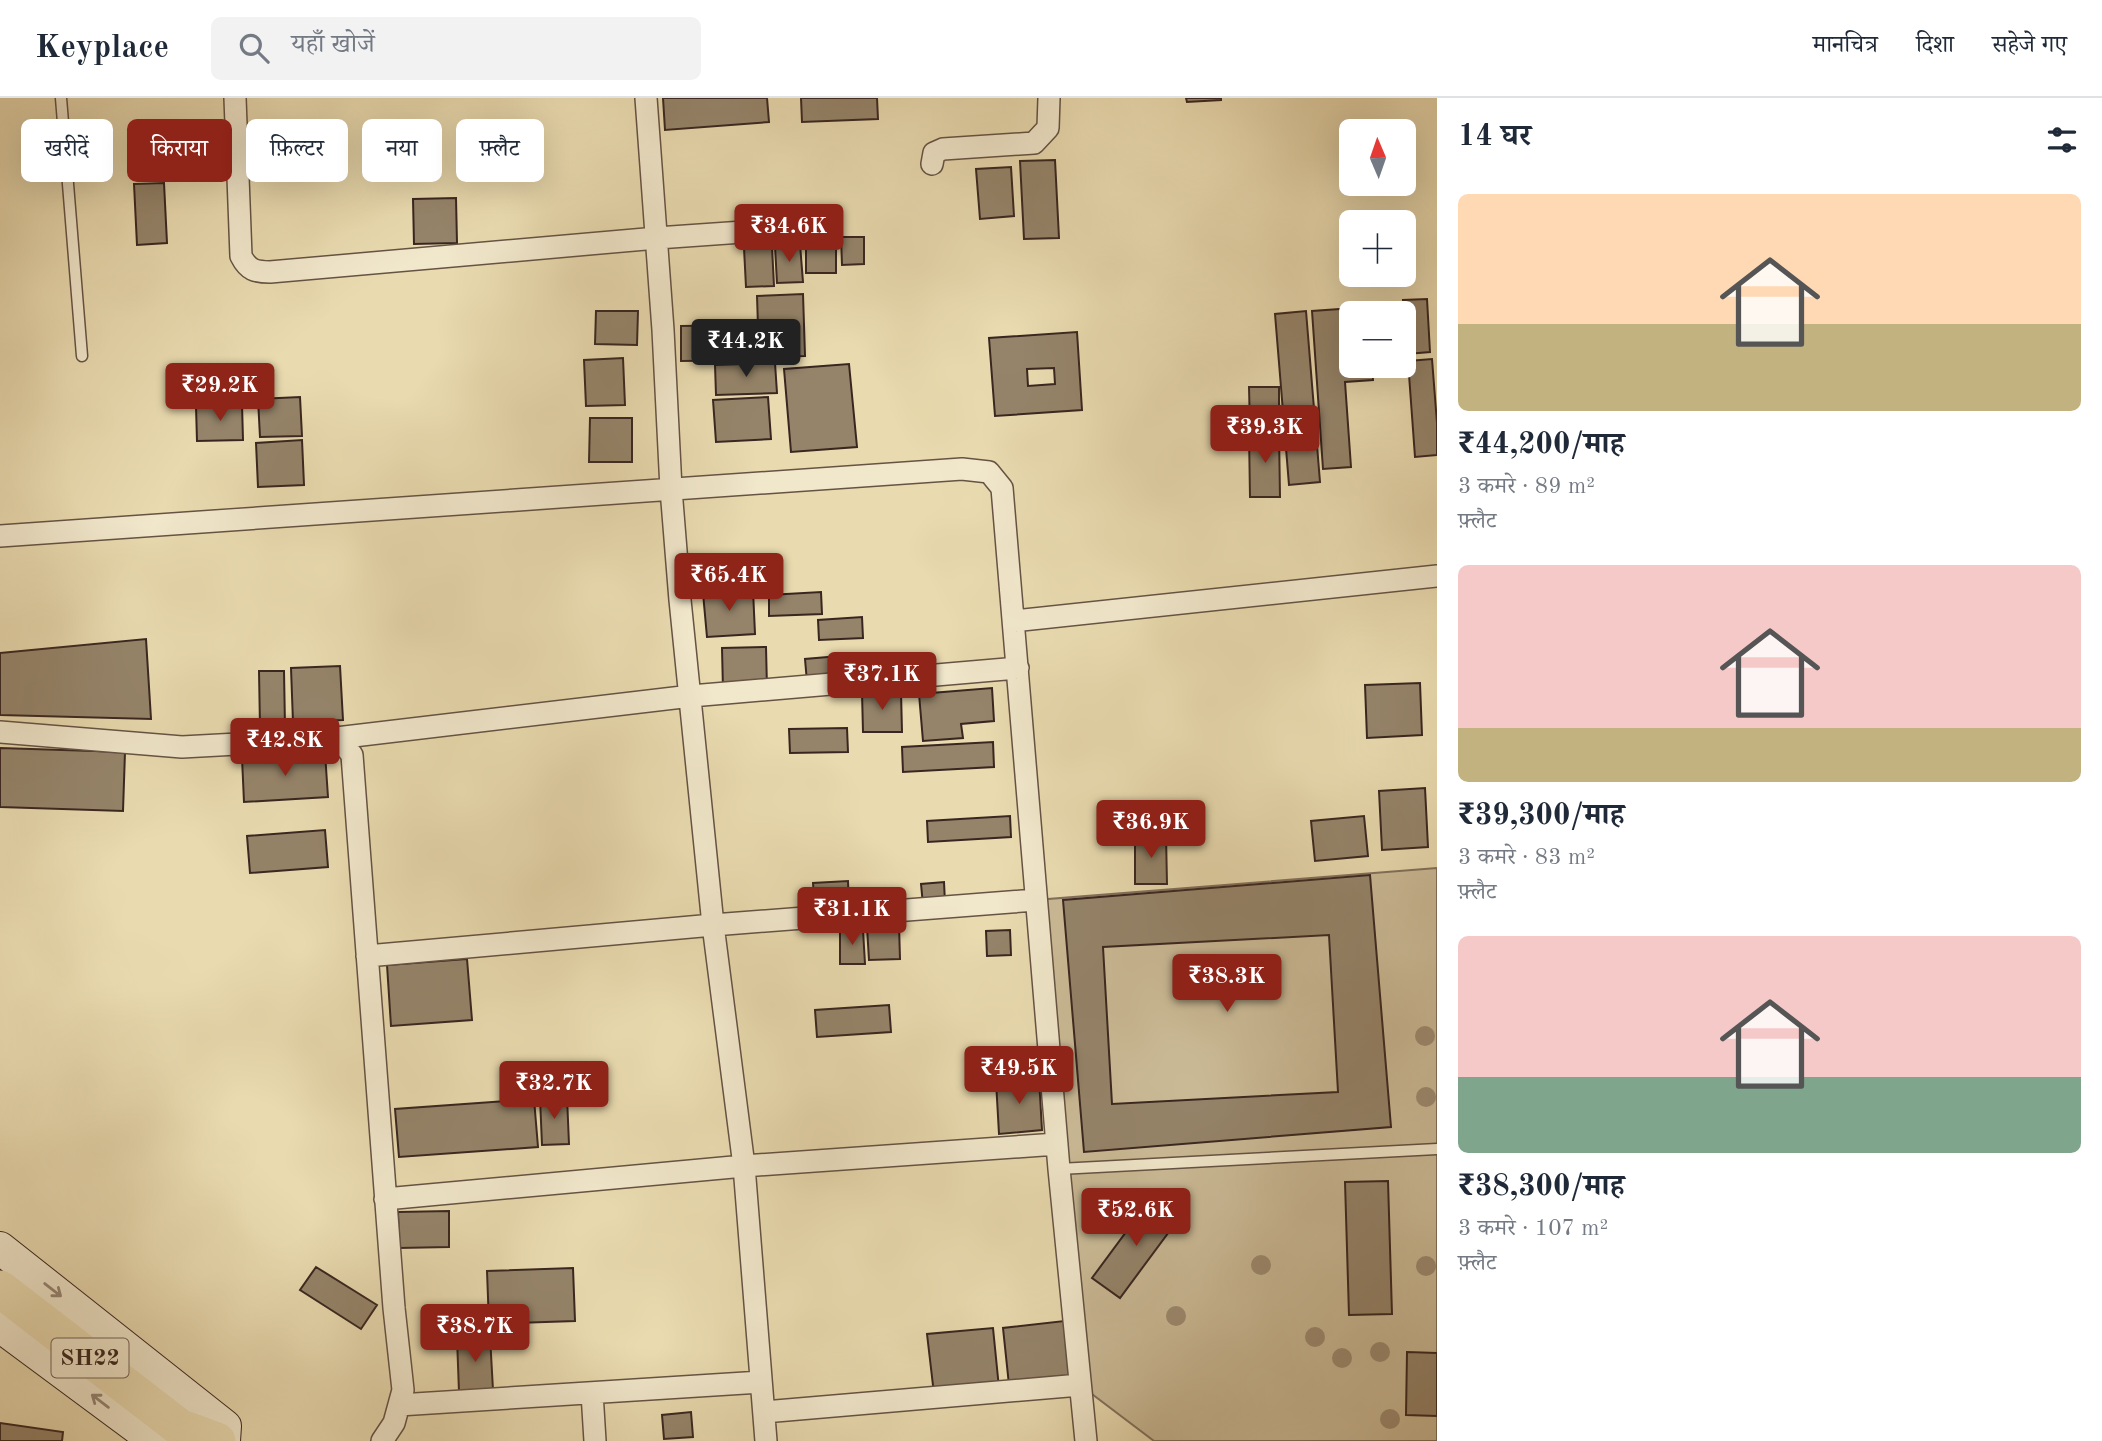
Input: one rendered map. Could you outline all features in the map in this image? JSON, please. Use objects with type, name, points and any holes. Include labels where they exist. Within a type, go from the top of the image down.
[{"type":"highway","name":"SH22","points":[[0,1289],[174,1436],[217,1441]]},
{"type":"main road","points":[[0,1248],[225,1426],[224,1441]]},
{"type":"main road","points":[[0,1326],[174,1436]]},
{"type":"street","points":[[235,98],[241,256],[246,266],[255,272],[830,226]]},
{"type":"street","points":[[646,98],[680,600],[713,925],[744,1166],[766,1441]]},
{"type":"street","points":[[932,164],[934,153],[943,149],[1034,142],[1048,128],[1049,98]]},
{"type":"street","points":[[0,536],[962,469],[989,472],[1002,488],[1059,1169],[1086,1441]]},
{"type":"street","points":[[1014,621],[1437,576]]},
{"type":"street","points":[[0,732],[182,747],[328,739],[691,696],[1018,668]]},
{"type":"street","points":[[328,739],[344,746],[352,755],[385,1199],[403,1390],[394,1423],[382,1441]]},
{"type":"street","points":[[367,956],[1036,900]]},
{"type":"street","points":[[385,1199],[744,1166],[1057,1144]]},
{"type":"street","points":[[399,1405],[761,1382]]},
{"type":"street","points":[[764,1412],[1080,1385]]},
{"type":"street","points":[[592,1393],[595,1441]]},
{"type":"lane","points":[[61,98],[82,356]]},
{"type":"lane","points":[[1059,1169],[1437,1149]]},
{"type":"shaded area","points":[[1437,868],[1437,1441],[1154,1441],[1080,1385],[1036,900]]},
{"type":"building","points":[[663,98],[767,98],[769,122],[665,130]]},
{"type":"building","points":[[801,98],[877,98],[878,119],[802,122]]},
{"type":"building","points":[[1186,98],[1221,98],[1221,100],[1187,102]]},
{"type":"building","points":[[1055,160],[1059,238],[1024,239],[1020,161]]},
{"type":"building","points":[[1011,167],[1014,216],[980,219],[976,169]]},
{"type":"building","points":[[164,183],[167,243],[137,245],[134,184]]},
{"type":"building","points":[[456,198],[457,243],[414,244],[413,199]]},
{"type":"building","points":[[806,236],[836,237],[836,273],[806,273]]},
{"type":"building","points":[[841,237],[864,237],[864,264],[842,265]]},
{"type":"building","points":[[800,244],[803,282],[777,283],[775,246]]},
{"type":"building","points":[[772,247],[774,286],[746,287],[744,248]]},
{"type":"building","points":[[803,294],[805,356],[759,357],[757,296]]},
{"type":"building","points":[[1427,299],[1430,352],[1416,353],[1416,301],[1403,300]]},
{"type":"building","points":[[1339,309],[1339,378],[1373,378],[1345,382],[1351,467],[1323,469],[1312,311]]},
{"type":"building","points":[[596,311],[638,311],[637,345],[595,344]]},
{"type":"building","points":[[1306,311],[1320,482],[1289,485],[1275,314]]},
{"type":"building","points":[[750,325],[750,360],[681,361],[681,326]]},
{"type":"building","points":[[1077,332],[1082,410],[995,416],[989,338]],"holes":[[[1054,368],[1055,384],[1028,386],[1027,369]]]},
{"type":"building","points":[[623,358],[625,405],[586,406],[584,360]]},
{"type":"building","points":[[1432,359],[1437,455],[1415,457],[1409,378],[1416,378],[1416,360]]},
{"type":"building","points":[[775,363],[777,393],[716,395],[715,365]]},
{"type":"building","points":[[849,364],[857,447],[791,452],[784,369]]},
{"type":"building","points":[[1249,387],[1279,387],[1279,427],[1250,427]]},
{"type":"building","points":[[300,397],[302,436],[260,437],[258,399]]},
{"type":"building","points":[[768,397],[771,439],[716,442],[713,400]]},
{"type":"building","points":[[242,404],[243,440],[197,441],[196,406]]},
{"type":"building","points":[[590,418],[632,418],[632,462],[589,462]]},
{"type":"building","points":[[1279,433],[1280,497],[1250,497],[1249,434]]},
{"type":"building","points":[[302,440],[304,485],[258,487],[256,443]]},
{"type":"building","points":[[753,590],[755,634],[707,637],[703,593]]},
{"type":"building","points":[[821,592],[822,614],[769,616],[769,595]]},
{"type":"building","points":[[862,617],[863,638],[819,640],[818,620]]},
{"type":"building","points":[[146,639],[151,719],[0,715],[0,653]]},
{"type":"building","points":[[766,647],[767,688],[723,690],[722,648]]},
{"type":"building","points":[[851,655],[852,679],[807,682],[805,659]]},
{"type":"building","points":[[340,666],[343,720],[293,722],[291,668]]},
{"type":"building","points":[[259,671],[284,671],[285,727],[260,727]]},
{"type":"building","points":[[1420,683],[1422,735],[1367,738],[1365,685]]},
{"type":"building","points":[[992,688],[994,721],[961,724],[963,738],[923,741],[919,694]]},
{"type":"building","points":[[862,692],[901,692],[902,732],[863,732]]},
{"type":"building","points":[[847,728],[848,752],[790,753],[789,729]]},
{"type":"building","points":[[993,742],[994,767],[903,772],[902,747]]},
{"type":"building","points":[[0,748],[125,752],[123,811],[0,807]]},
{"type":"building","points":[[325,753],[328,797],[244,802],[242,758]]},
{"type":"building","points":[[1425,788],[1428,847],[1382,850],[1379,791]]},
{"type":"building","points":[[1010,816],[1011,837],[928,842],[927,821]]},
{"type":"building","points":[[1364,816],[1368,856],[1315,861],[1311,821]]},
{"type":"building","points":[[325,830],[328,867],[250,873],[247,836]]},
{"type":"building","points":[[1135,835],[1166,835],[1167,884],[1135,884]]},
{"type":"building","points":[[1370,875],[1391,1127],[1084,1152],[1063,900]],"holes":[[[1329,935],[1338,1092],[1112,1104],[1103,947]]]},
{"type":"building","points":[[848,881],[849,910],[815,911],[813,883]]},
{"type":"building","points":[[944,882],[945,903],[923,905],[921,884]]},
{"type":"building","points":[[899,925],[900,959],[869,960],[867,927]]},
{"type":"building","points":[[863,930],[865,964],[840,964],[840,931]]},
{"type":"building","points":[[1010,930],[1011,955],[987,956],[986,931]]},
{"type":"building","points":[[467,959],[472,1020],[391,1026],[387,965]]},
{"type":"building","points":[[889,1005],[891,1032],[817,1037],[815,1010]]},
{"type":"building","points":[[1039,1078],[1042,1130],[999,1134],[996,1081]]},
{"type":"building","points":[[567,1097],[569,1144],[542,1145],[540,1098]]},
{"type":"building","points":[[534,1099],[538,1147],[399,1157],[395,1109]]},
{"type":"building","points":[[1388,1181],[1392,1314],[1349,1315],[1345,1182]]},
{"type":"building","points":[[1152,1197],[1180,1217],[1120,1298],[1092,1278]]},
{"type":"building","points":[[449,1211],[449,1247],[399,1248],[398,1212]]},
{"type":"building","points":[[316,1267],[377,1305],[361,1329],[300,1290]]},
{"type":"building","points":[[573,1268],[575,1321],[489,1324],[487,1271]]},
{"type":"building","points":[[1073,1320],[1078,1378],[1009,1385],[1003,1328]]},
{"type":"building","points":[[993,1328],[999,1388],[934,1394],[927,1334]]},
{"type":"building","points":[[490,1336],[493,1390],[459,1392],[457,1338]]},
{"type":"building","points":[[1407,1352],[1437,1353],[1437,1416],[1406,1415]]},
{"type":"building","points":[[691,1412],[693,1437],[664,1439],[662,1415]]},
{"type":"building","points":[[0,1423],[63,1432],[62,1441],[0,1441]]}]
